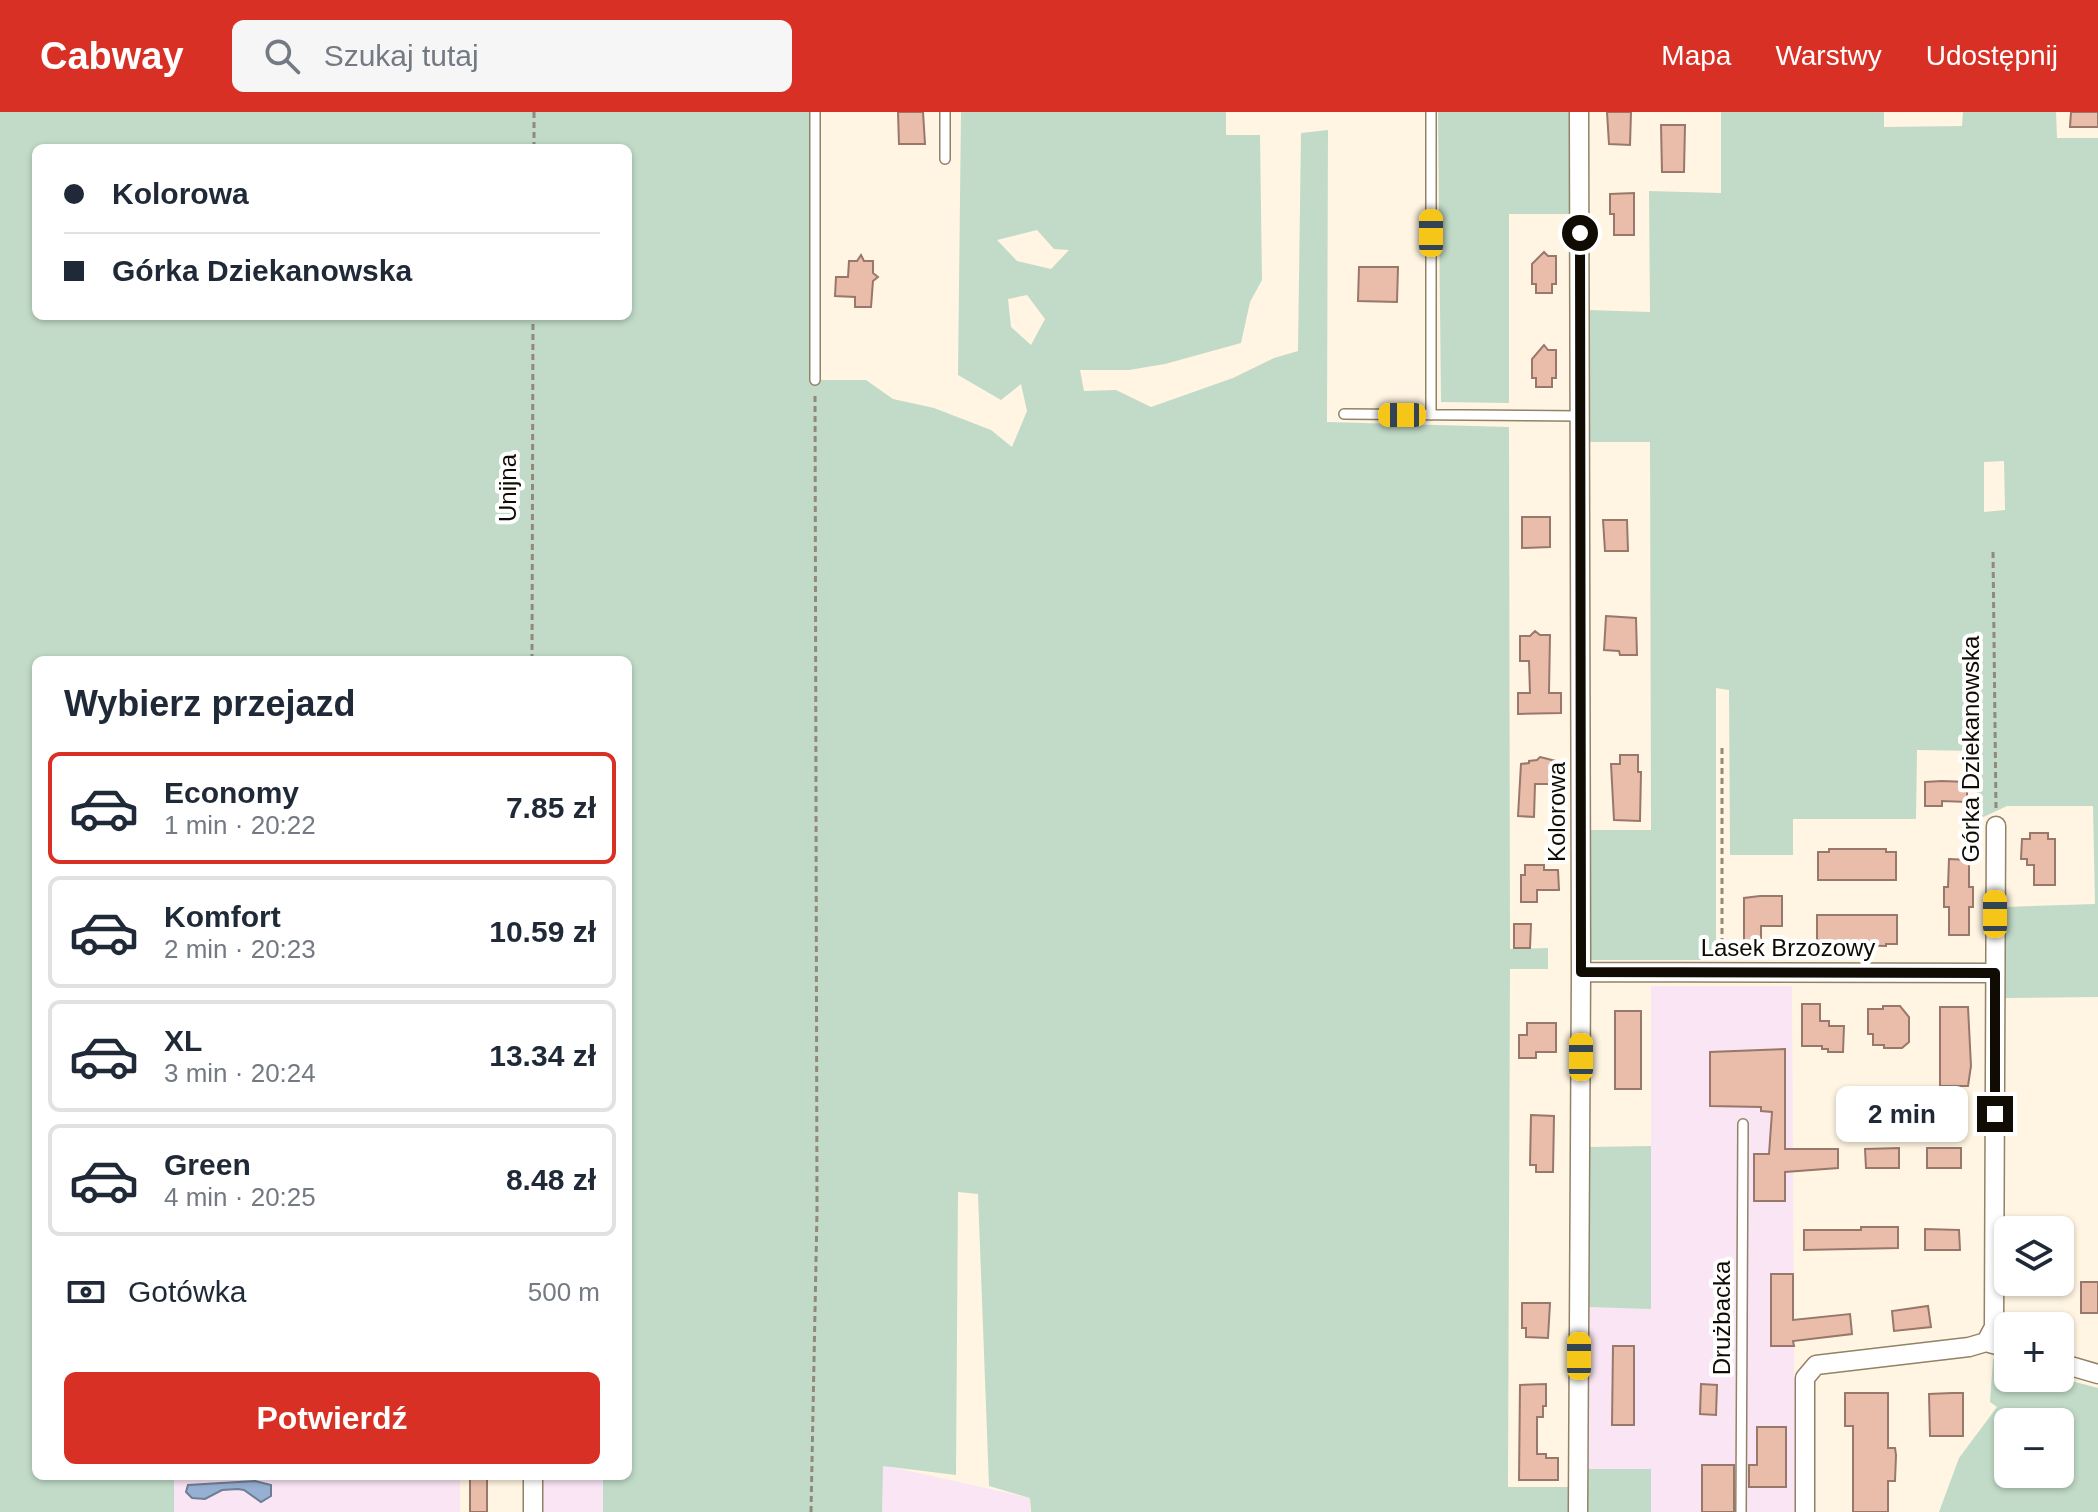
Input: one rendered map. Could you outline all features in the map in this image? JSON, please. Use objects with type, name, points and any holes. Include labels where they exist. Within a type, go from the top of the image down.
[{"type":"street","name":"Kolorowa","points":[[1578,1512],[1581,972],[1579,112]]},
{"type":"street","name":"Górka Dziekanowska","points":[[1986,1342],[1994,1327],[1995,1305],[1996,826]]},
{"type":"street","name":"Lasek Brzozowy","points":[[1581,972],[1995,973]]},
{"type":"street","points":[[1805,1512],[1805,1378],[1816,1365],[1969,1347],[1986,1342],[1994,1344]]},
{"type":"street","points":[[2074,1367],[2098,1374]]},
{"type":"street","points":[[533,1480],[533,1512]]},
{"type":"lane","points":[[815,112],[815,380]]},
{"type":"lane","points":[[945,112],[945,159]]},
{"type":"lane","points":[[1431,112],[1431,415]]},
{"type":"lane","points":[[1344,414],[1580,416]]},
{"type":"lane","name":"Drużbacka","points":[[1741,1512],[1743,1124]]},
{"type":"path","points":[[534,112],[534,144]]},
{"type":"path","name":"Unijna","points":[[532,656],[533,320]]},
{"type":"path","points":[[811,1512],[817,1211],[815,380]]},
{"type":"path","name":"Górka Dziekanowska","points":[[1993,552],[1996,826]]},
{"type":"path","points":[[1722,746],[1722,972]]},
{"type":"shaded area","points":[[1651,986],[1792,986],[1795,1512],[1651,1512],[1651,1469],[1588,1470],[1588,1307],[1651,1308]]},
{"type":"shaded area","points":[[882,1465],[1030,1498],[1030,1512],[882,1512]]},
{"type":"shaded area","points":[[174,1480],[460,1480],[460,1512],[174,1512]]},
{"type":"shaded area","points":[[536,1480],[603,1480],[603,1512],[536,1512]]},
{"type":"green space","points":[[0,112],[815,112],[815,380],[866,380],[893,399],[934,408],[991,430],[1012,447],[1027,411],[1021,384],[1001,400],[958,375],[961,112],[1226,112],[1226,135],[1260,135],[1262,280],[1250,302],[1241,343],[1165,364],[1129,370],[1080,370],[1084,391],[1116,390],[1151,407],[1298,351],[1301,133],[1328,130],[1327,422],[1509,427],[1510,949],[1548,948],[1548,969],[1510,969],[1508,1487],[1569,1487],[1569,1512],[1031,1512],[1030,1498],[989,1486],[978,1194],[958,1192],[956,1475],[883,1466],[882,1512],[603,1512],[603,1480],[632,1480],[632,656],[32,656],[32,1480],[174,1480],[174,1512],[0,1512]],"holes":[[[1037,230],[1054,249],[1069,250],[1051,269],[1017,261],[997,240]],[[1027,295],[1045,319],[1031,345],[1011,327],[1008,299]]]},
{"type":"green space","points":[[1438,112],[1571,112],[1571,214],[1509,214],[1509,403],[1441,402]]},
{"type":"green space","points":[[1721,112],[1884,112],[1884,127],[1962,126],[1963,112],[2056,112],[2057,138],[2098,138],[2098,997],[2004,998],[2004,907],[2095,904],[2093,806],[2007,806],[1977,820],[1977,751],[1917,750],[1916,819],[1793,819],[1793,855],[1730,855],[1729,690],[1716,688],[1716,960],[1586,960],[1588,830],[1651,830],[1650,442],[1588,442],[1587,310],[1650,312],[1649,191],[1721,193]],"holes":[[[2004,461],[2005,510],[1984,512],[1984,462]]]},
{"type":"green space","points":[[1651,1146],[1651,1309],[1588,1307],[1587,1147]]},
{"type":"green space","points":[[1993,1359],[1994,1392],[2074,1392],[2074,1382],[2098,1388],[2098,1512],[1939,1512],[1959,1458],[1994,1411],[1994,1488],[2074,1488],[2074,1408],[1997,1407],[1990,1402]]},
{"type":"green space","points":[[1584,1469],[1651,1469],[1651,1512],[1584,1512]]},
{"type":"water","points":[[255,1481],[271,1485],[271,1496],[261,1502],[238,1489],[222,1490],[205,1499],[192,1498],[186,1492],[188,1485]]},
{"type":"building","points":[[898,112],[923,112],[925,144],[899,144]]},
{"type":"building","points":[[1607,112],[1631,112],[1630,145],[1609,144]]},
{"type":"building","points":[[2071,112],[2098,112],[2098,127],[2070,127]]},
{"type":"building","points":[[1661,125],[1685,125],[1684,172],[1662,172]]},
{"type":"building","points":[[1634,193],[1634,235],[1614,235],[1610,194]]},
{"type":"building","points":[[1544,252],[1548,256],[1556,256],[1556,284],[1552,284],[1552,293],[1536,293],[1536,284],[1532,284],[1532,264]]},
{"type":"building","points":[[861,255],[864,261],[873,261],[873,273],[878,277],[873,281],[871,307],[855,307],[855,297],[835,296],[836,277],[848,277],[849,261],[857,261]]},
{"type":"building","points":[[1359,267],[1398,267],[1397,302],[1358,301]]},
{"type":"building","points":[[1544,345],[1548,350],[1556,350],[1556,378],[1552,378],[1552,387],[1536,387],[1536,378],[1532,378],[1532,359]]},
{"type":"building","points":[[1522,517],[1550,517],[1550,547],[1522,548]]},
{"type":"building","points":[[1603,520],[1627,520],[1628,551],[1605,551]]},
{"type":"building","points":[[1606,616],[1636,618],[1637,655],[1620,655],[1619,651],[1604,650]]},
{"type":"building","points":[[1535,631],[1540,635],[1550,635],[1549,693],[1561,693],[1561,713],[1518,714],[1518,693],[1530,693],[1529,661],[1520,661],[1520,636],[1530,636]]},
{"type":"building","points":[[1620,755],[1638,755],[1638,772],[1641,772],[1640,821],[1614,820],[1611,764],[1620,764]]},
{"type":"building","points":[[1540,757],[1556,761],[1557,784],[1535,784],[1534,817],[1518,816],[1521,764]]},
{"type":"building","points":[[1925,782],[1967,782],[1967,802],[1942,801],[1942,806],[1925,806]]},
{"type":"building","points":[[2030,833],[2048,833],[2048,839],[2055,839],[2055,885],[2034,885],[2034,865],[2027,865],[2027,859],[2021,859],[2022,839],[2030,839]]},
{"type":"building","points":[[1829,849],[1886,849],[1886,852],[1896,852],[1896,880],[1818,880],[1818,852],[1829,852]]},
{"type":"building","points":[[1949,859],[1969,860],[1973,907],[1969,907],[1969,935],[1949,935],[1949,907],[1944,907],[1944,887],[1948,887]]},
{"type":"building","points":[[1525,865],[1544,865],[1544,870],[1558,870],[1559,890],[1537,890],[1537,902],[1521,902],[1521,875],[1525,875]]},
{"type":"building","points":[[1782,896],[1782,926],[1761,926],[1761,943],[1744,943],[1744,898]]},
{"type":"building","points":[[1817,915],[1897,915],[1897,944],[1817,944]]},
{"type":"building","points":[[1514,924],[1531,924],[1530,948],[1514,948]]},
{"type":"building","points":[[1802,1004],[1820,1004],[1820,1021],[1829,1021],[1829,1026],[1844,1026],[1843,1052],[1828,1052],[1822,1046],[1802,1046]]},
{"type":"building","points":[[1883,1006],[1900,1006],[1909,1017],[1909,1042],[1902,1048],[1873,1045],[1873,1034],[1868,1034],[1868,1009],[1883,1009]]},
{"type":"building","points":[[1940,1007],[1968,1007],[1971,1066],[1968,1086],[1940,1086]]},
{"type":"building","points":[[1615,1011],[1641,1011],[1641,1089],[1615,1089]]},
{"type":"building","points":[[1527,1023],[1556,1023],[1556,1052],[1536,1052],[1536,1058],[1519,1058],[1519,1035],[1527,1035]]},
{"type":"building","points":[[1785,1049],[1785,1149],[1838,1149],[1838,1168],[1785,1172],[1785,1201],[1754,1201],[1754,1154],[1769,1154],[1772,1112],[1761,1111],[1761,1107],[1710,1106],[1710,1052]]},
{"type":"building","points":[[1531,1115],[1554,1116],[1553,1172],[1536,1172],[1536,1165],[1530,1165]]},
{"type":"building","points":[[1899,1148],[1899,1168],[1866,1168],[1865,1149]]},
{"type":"building","points":[[1927,1148],[1961,1148],[1961,1168],[1927,1168]]},
{"type":"building","points":[[1861,1227],[1898,1227],[1898,1248],[1804,1250],[1804,1230],[1861,1230]]},
{"type":"building","points":[[1925,1229],[1959,1230],[1960,1250],[1925,1250]]},
{"type":"building","points":[[1771,1274],[1793,1274],[1793,1320],[1850,1314],[1852,1334],[1793,1341],[1794,1346],[1771,1346]]},
{"type":"building","points":[[2081,1282],[2098,1282],[2098,1313],[2081,1313]]},
{"type":"building","points":[[1522,1303],[1550,1303],[1548,1338],[1526,1337],[1526,1328],[1522,1328]]},
{"type":"building","points":[[1928,1306],[1931,1327],[1894,1331],[1892,1311]]},
{"type":"building","points":[[1613,1346],[1634,1346],[1634,1425],[1612,1425]]},
{"type":"building","points":[[1546,1384],[1543,1417],[1537,1417],[1537,1454],[1558,1458],[1558,1480],[1519,1480],[1520,1385]]},
{"type":"building","points":[[1701,1384],[1717,1385],[1716,1415],[1700,1414]]},
{"type":"building","points":[[1845,1393],[1888,1393],[1888,1448],[1895,1448],[1896,1455],[1895,1481],[1888,1481],[1888,1512],[1853,1512],[1853,1426],[1845,1426]]},
{"type":"building","points":[[1963,1393],[1963,1436],[1930,1436],[1929,1394]]},
{"type":"building","points":[[1757,1427],[1786,1427],[1786,1487],[1749,1487],[1749,1465],[1757,1465]]},
{"type":"building","points":[[1702,1465],[1734,1465],[1734,1512],[1702,1512]]},
{"type":"building","points":[[470,1480],[487,1480],[487,1512],[470,1512]]},
{"type":"route","points":[[1580,233],[1581,972],[1995,973],[1995,1114]]}]
